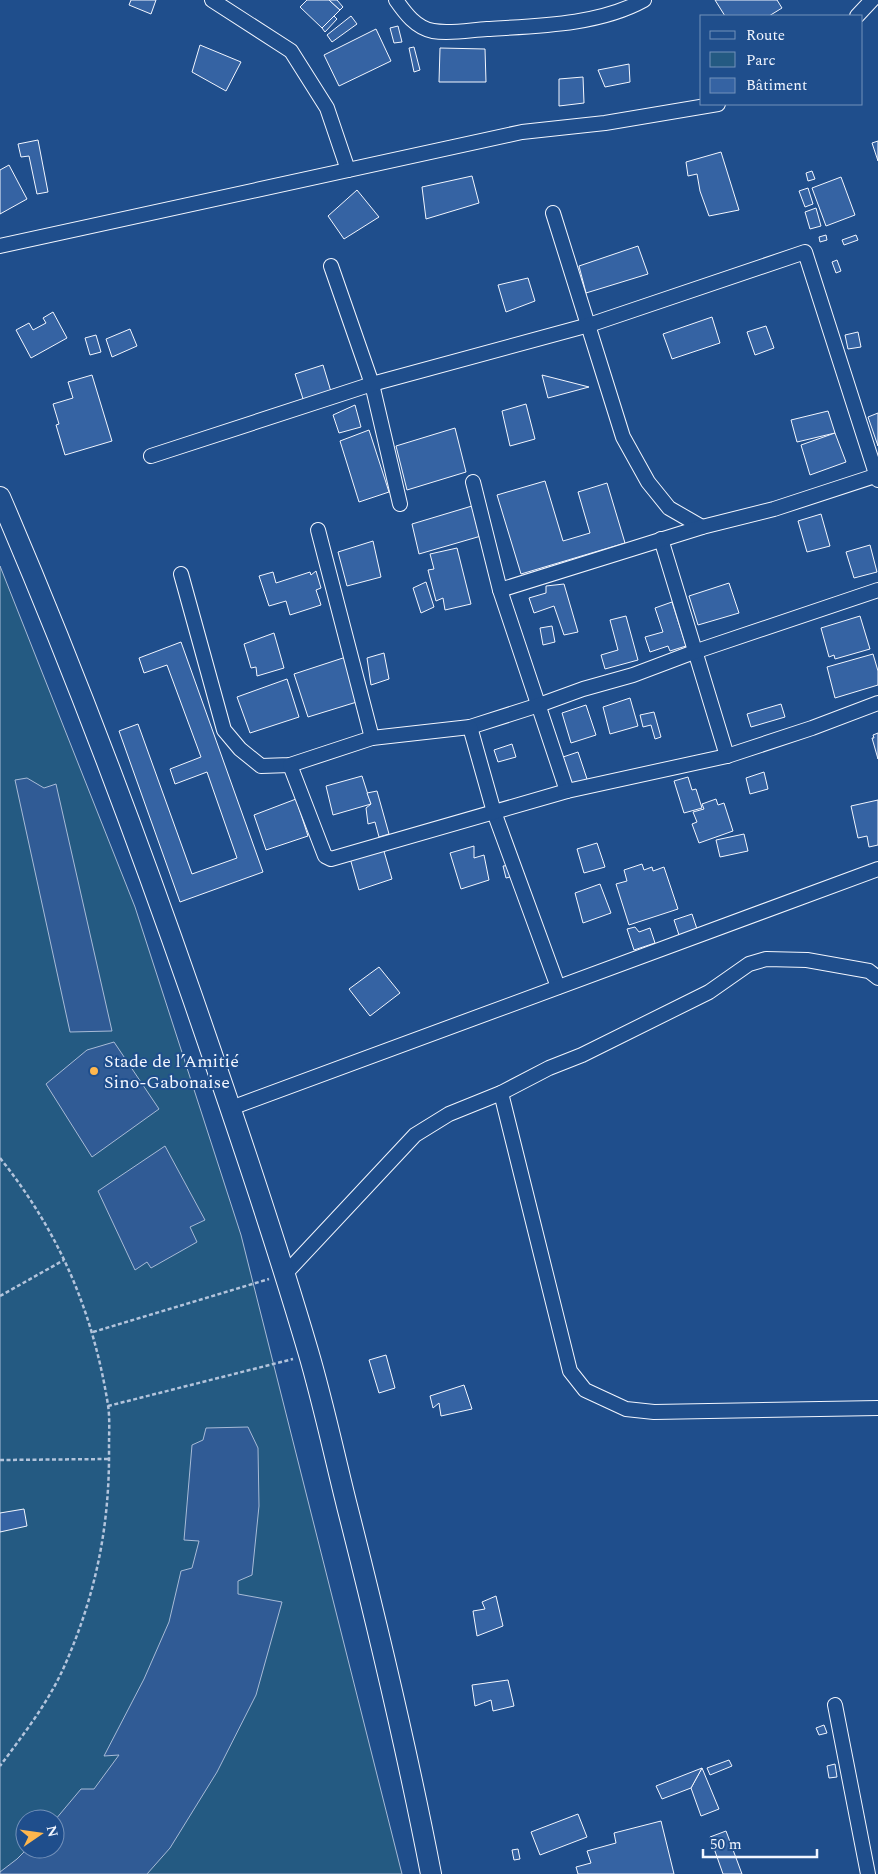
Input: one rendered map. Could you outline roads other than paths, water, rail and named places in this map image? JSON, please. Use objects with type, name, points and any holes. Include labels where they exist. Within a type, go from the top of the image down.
[{"type":"main road","points":[[0,497],[50,616],[139,845],[231,1108],[285,1274],[309,1355],[375,1614],[414,1787],[431,1874]]},
{"type":"street","points":[[212,0],[290,51],[327,108],[348,170]]},
{"type":"street","points":[[396,0],[415,23],[432,31],[559,25],[605,15],[644,0]]},
{"type":"street","points":[[858,15],[872,0]]},
{"type":"street","points":[[0,246],[522,132],[605,123],[712,105]]},
{"type":"street","points":[[553,213],[623,437],[648,482],[669,508],[702,527]]},
{"type":"street","points":[[151,456],[372,384],[589,325],[805,252],[878,477],[774,509],[661,539],[500,590]]},
{"type":"street","points":[[330,266],[372,384],[400,504]]},
{"type":"street","points":[[473,482],[500,590],[567,791]]},
{"type":"street","points":[[318,530],[372,738]]},
{"type":"street","points":[[661,539],[727,756]]},
{"type":"street","points":[[181,574],[224,730],[240,749],[261,766],[290,765],[372,738],[470,726],[539,705],[583,689],[633,675],[694,652],[878,590]]},
{"type":"street","points":[[290,765],[325,856],[332,859],[567,791],[727,756],[812,728],[878,703]]},
{"type":"street","points":[[470,726],[494,812],[558,987]]},
{"type":"street","points":[[231,1108],[878,869]]},
{"type":"street","points":[[285,1274],[414,1135],[449,1114],[501,1093],[549,1068],[582,1055],[709,992],[749,964],[766,959],[806,960],[869,971],[878,978]]},
{"type":"street","points":[[501,1093],[570,1371],[585,1390],[626,1409],[654,1412],[878,1408]]},
{"type":"street","points":[[835,1705],[868,1874]]},
{"type":"place","name":"Stade de l’Amitié Sino-Gabonaise","points":[[94,1071]]}]
